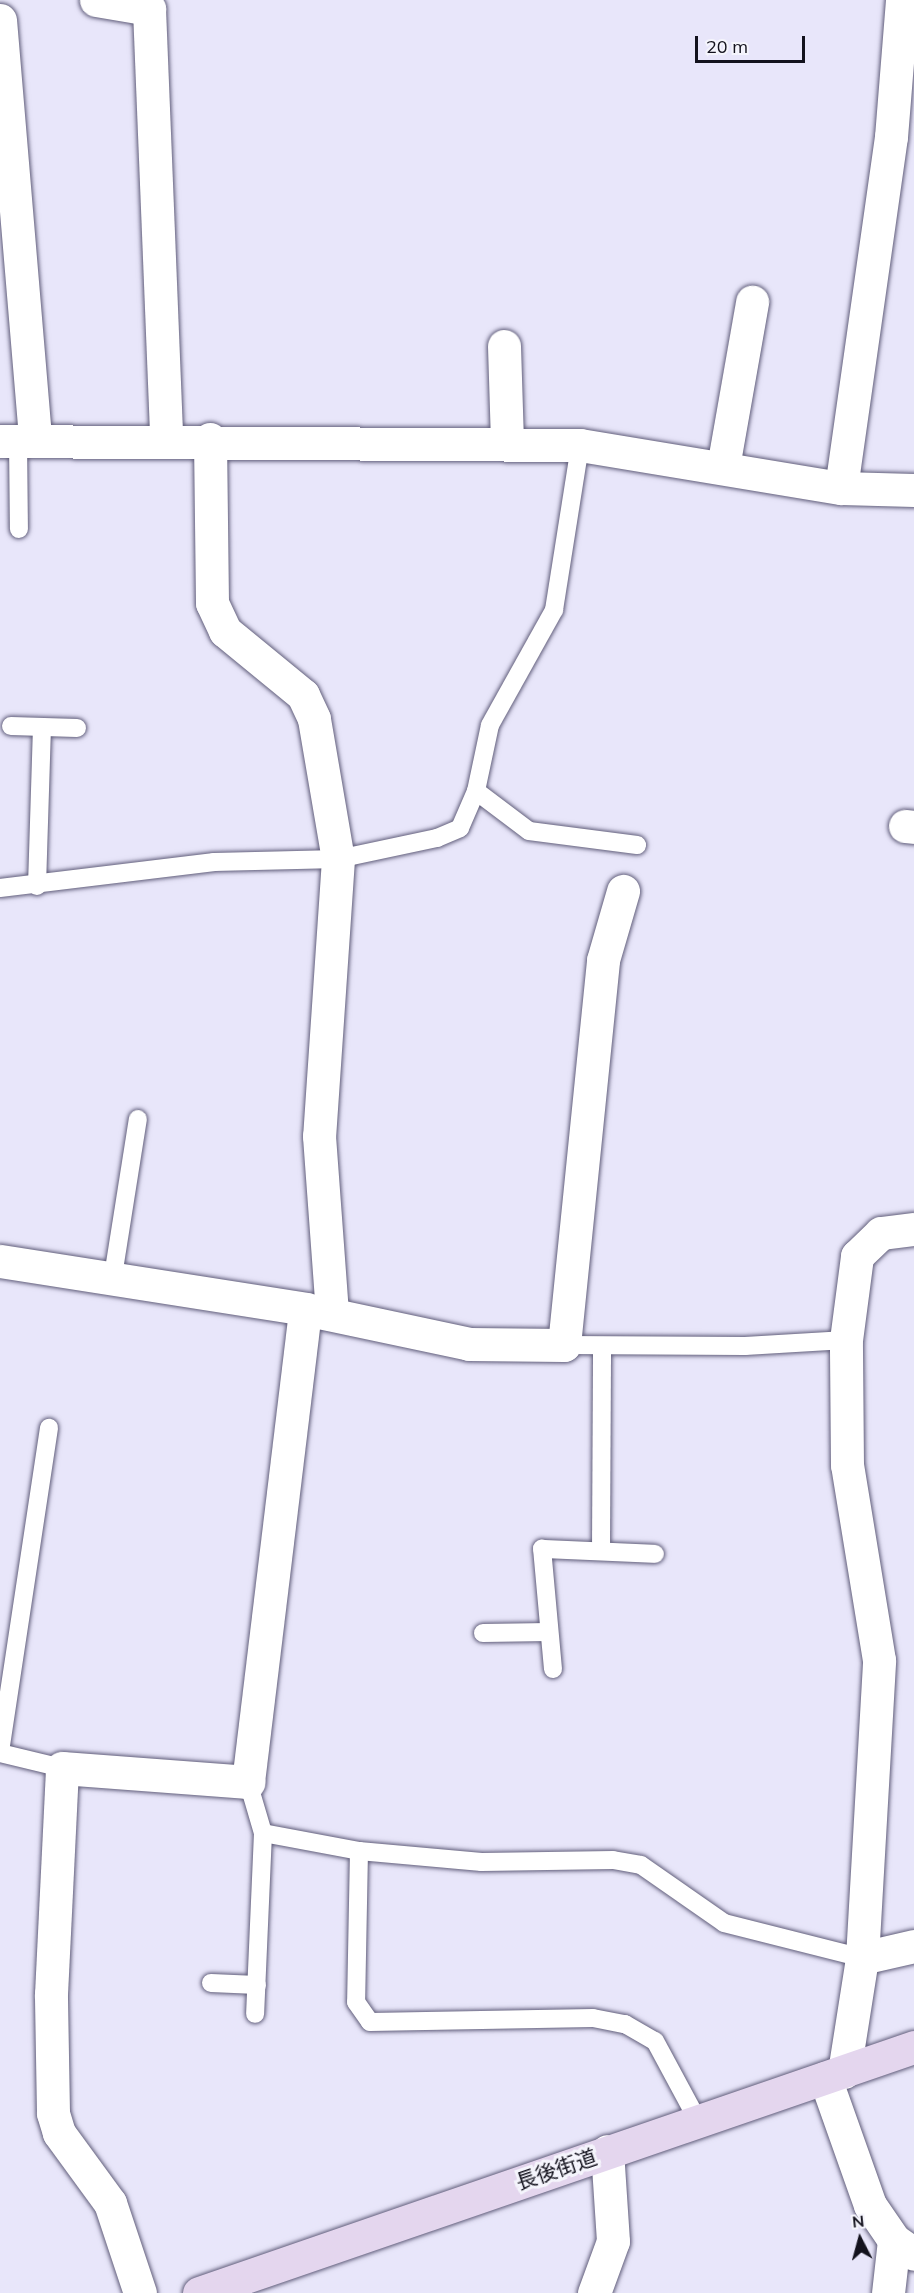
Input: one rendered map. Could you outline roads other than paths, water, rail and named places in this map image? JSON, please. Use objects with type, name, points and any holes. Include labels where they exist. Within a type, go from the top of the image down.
[{"type":"street","points":[[96,0],[148,9],[166,439]]},
{"type":"street","points":[[841,488],[891,137],[902,0]]},
{"type":"street","points":[[0,20],[18,440],[210,439],[580,445],[841,488],[914,490]]},
{"type":"street","points":[[723,467],[752,302]]},
{"type":"street","points":[[504,346],[507,443]]},
{"type":"street","points":[[140,2293],[110,2203],[59,2133],[53,2113],[51,1994],[62,1768],[248,1782],[318,1312],[319,1136],[338,859],[314,719],[307,703],[225,631],[212,603],[210,439]]},
{"type":"street","points":[[0,1261],[113,1276],[318,1312],[469,1344],[564,1345],[603,960],[623,891]]},
{"type":"street","points":[[888,2293],[904,2247],[870,2205],[835,2075],[862,1958],[879,1660],[847,1465],[846,1340],[857,1256],[881,1233],[914,1229]]},
{"type":"street","points":[[862,1958],[914,1946]]},
{"type":"street","name":"長後街道","points":[[199,2293],[914,2047]]},
{"type":"street","points":[[594,2293],[614,2241],[608,2151]]},
{"type":"lane","points":[[18,440],[19,529]]},
{"type":"lane","points":[[0,888],[37,886],[214,862],[338,859],[437,838],[460,828],[476,791],[490,724],[554,610],[580,445]]},
{"type":"lane","points":[[11,726],[77,728]]},
{"type":"lane","points":[[37,886],[42,727]]},
{"type":"lane","points":[[476,791],[529,831],[637,845]]},
{"type":"lane","points":[[113,1276],[138,1119]]},
{"type":"lane","points":[[564,1345],[846,1340]]},
{"type":"lane","points":[[601,1550],[602,1346]]},
{"type":"lane","points":[[49,1428],[0,1752],[62,1768]]},
{"type":"lane","points":[[553,1669],[542,1549],[655,1554]]},
{"type":"lane","points":[[483,1633],[549,1632]]},
{"type":"lane","points":[[248,1782],[263,1833],[255,2014]]},
{"type":"lane","points":[[263,1833],[359,1851],[482,1862],[613,1860],[641,1865],[724,1923],[862,1958]]},
{"type":"lane","points":[[359,1851],[356,2002],[370,2022],[593,2018],[625,2024],[655,2041],[698,2121]]},
{"type":"lane","points":[[211,1983],[257,1985]]}]
